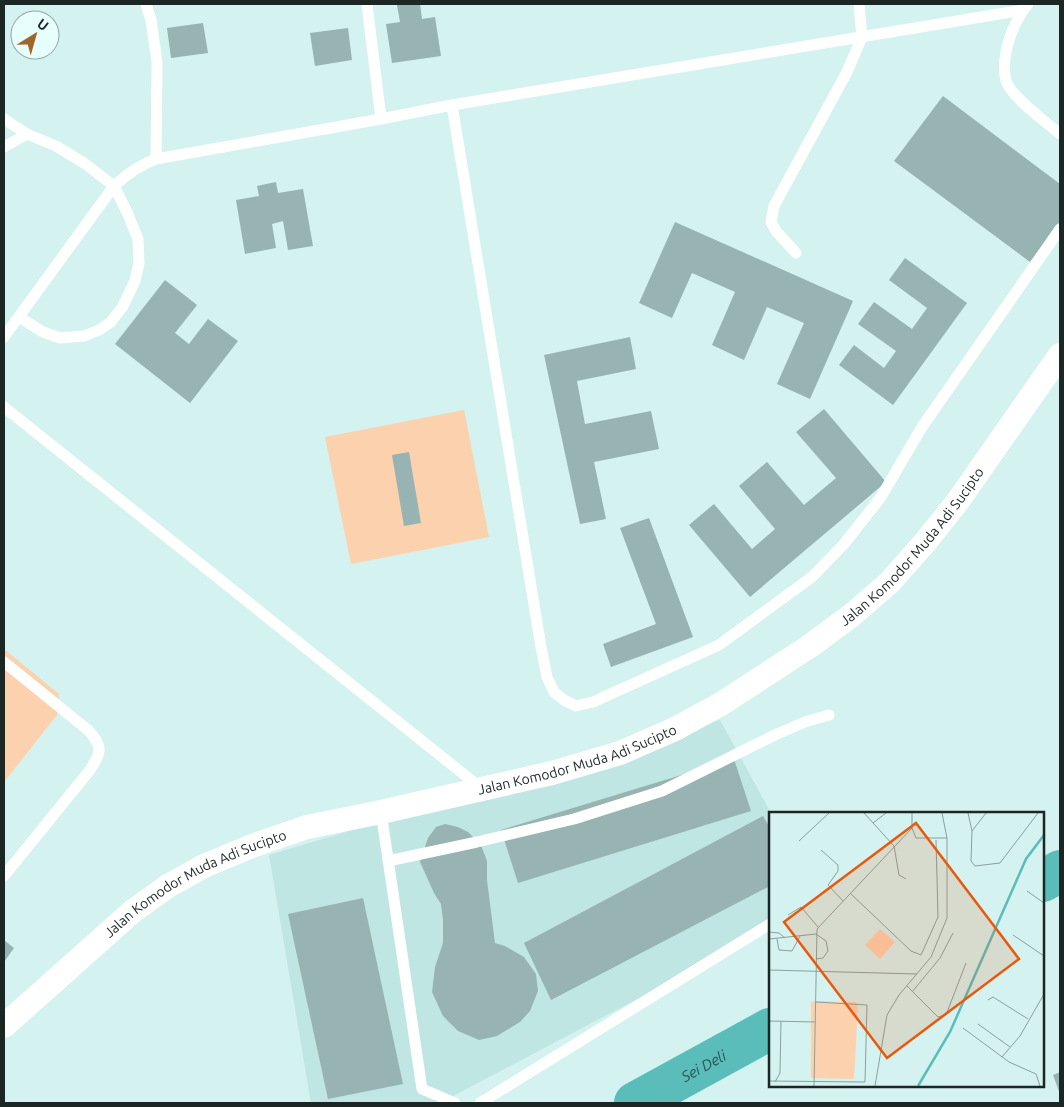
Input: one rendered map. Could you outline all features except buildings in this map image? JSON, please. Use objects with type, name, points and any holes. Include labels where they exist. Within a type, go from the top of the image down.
[{"type":"street","name":"Jalan Komodor Muda Adi Sucipto","points":[[5,1024],[133,911],[168,886],[204,866],[307,826],[381,812],[552,773],[620,753],[675,729],[721,704],[810,646],[852,615],[889,583],[958,501],[1060,355]]},
{"type":"lane","points":[[146,4],[151,20],[157,62],[156,159]]},
{"type":"lane","points":[[367,4],[381,119]]},
{"type":"lane","points":[[796,253],[776,231],[771,222],[774,206],[848,72],[862,37],[859,4]]},
{"type":"lane","points":[[4,336],[114,186],[142,164],[156,159],[452,105],[862,37],[1026,7]]},
{"type":"lane","points":[[1026,7],[1012,33],[1007,49],[1004,67],[1006,83],[1018,98],[1060,134]]},
{"type":"lane","points":[[452,105],[541,647],[548,677],[554,692],[576,706],[593,702],[719,645],[812,577],[844,544],[881,497],[922,427],[1060,229]]},
{"type":"lane","points":[[4,120],[27,134],[56,146],[84,163],[114,186],[138,239],[139,263],[135,280],[123,306],[111,322],[99,330],[84,336],[60,338],[43,332],[19,317]]},
{"type":"lane","points":[[4,147],[27,134]]},
{"type":"lane","points":[[4,408],[483,789]]},
{"type":"lane","points":[[4,662],[88,730],[96,740],[99,752],[90,770],[4,876]]},
{"type":"lane","points":[[388,861],[574,819],[662,791],[777,734],[806,722],[830,715]]},
{"type":"lane","points":[[381,812],[422,1089],[455,1103]]},
{"type":"lane","points":[[480,1103],[769,925]]},
{"type":"shaded area","points":[[464,410],[489,537],[351,564],[325,437]]},
{"type":"shaded area","points":[[4,649],[59,694],[57,715],[4,782]]},
{"type":"shaded area","points":[[720,720],[770,812],[769,930],[440,1103],[311,1103],[269,855]]},
{"type":"waterway","name":"Sei Deli","points":[[1044,880],[1060,871]]},
{"type":"waterway","name":"Sei Deli","points":[[635,1103],[769,1030]]}]
